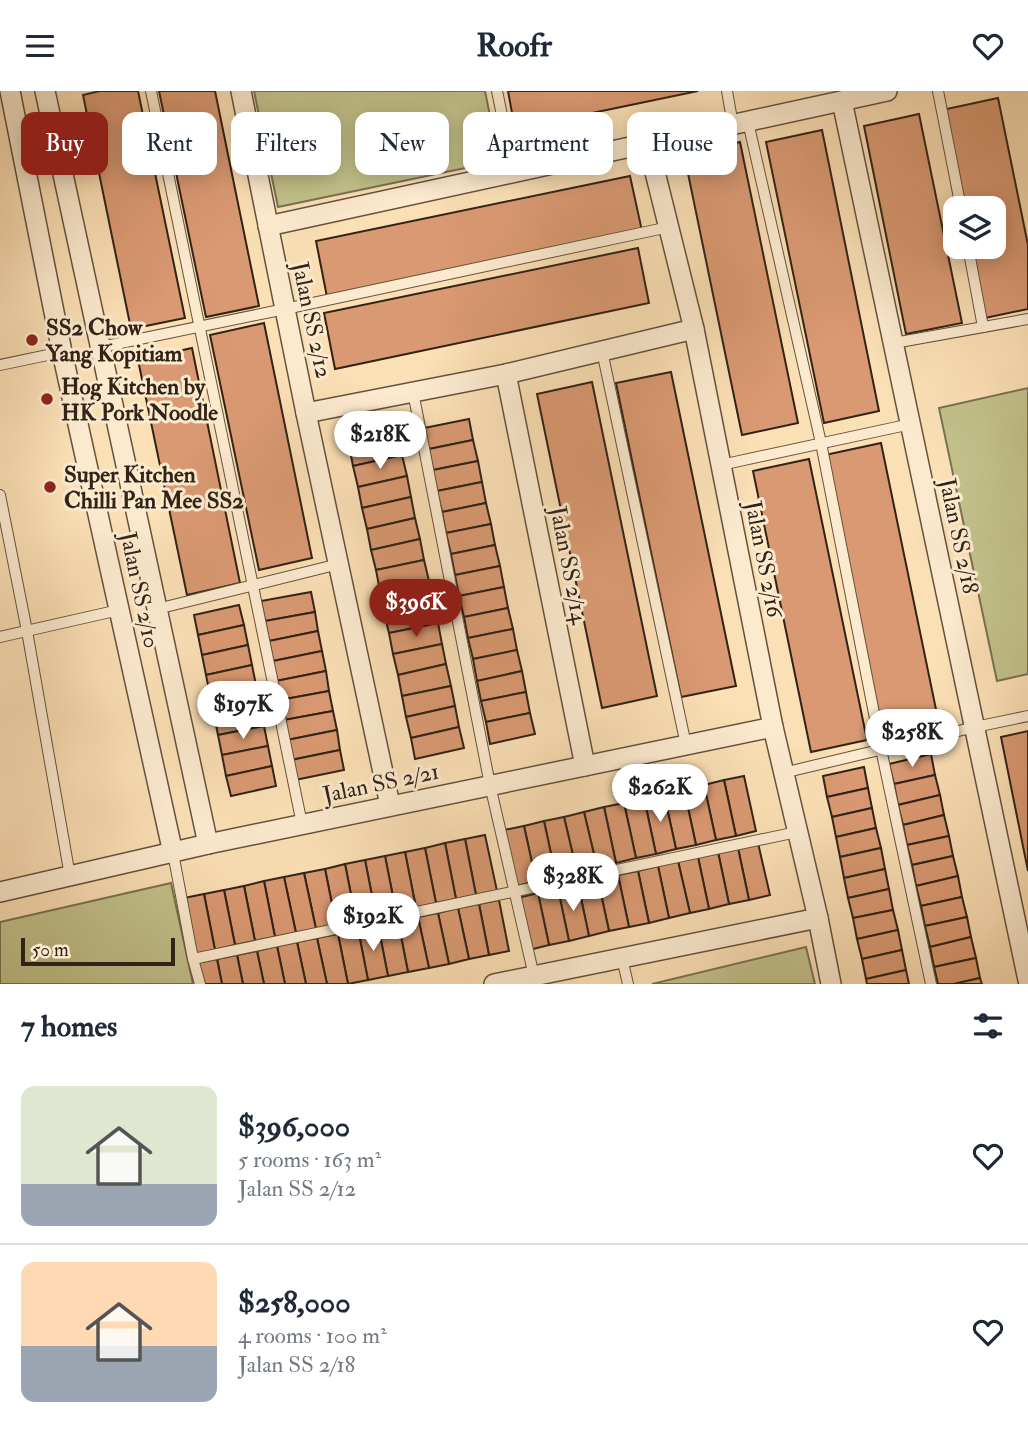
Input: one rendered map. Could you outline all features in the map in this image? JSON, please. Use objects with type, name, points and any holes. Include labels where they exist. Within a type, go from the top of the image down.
[{"type":"street","name":"Jalan SS 2/10","points":[[10,91],[62,352],[173,853]]},
{"type":"street","name":"Jalan SS 2/10","points":[[45,91],[208,844]]},
{"type":"street","name":"Jalan SS 2/12","points":[[242,91],[306,413],[390,805]]},
{"type":"street","points":[[737,124],[887,91]]},
{"type":"street","name":"Jalan SS 2/18","points":[[842,101],[1028,981]]},
{"type":"street","points":[[268,226],[505,175]]},
{"type":"street","name":"Jalan SS 2/16","points":[[656,175],[694,329],[773,727],[831,984]]},
{"type":"street","points":[[306,413],[506,374],[694,329]]},
{"type":"street","name":"Jalan SS 2/14","points":[[506,374],[585,767]]},
{"type":"street","name":"Jalan SS 2/21","points":[[0,892],[390,805],[773,727]]},
{"type":"street","points":[[494,984],[818,918]]},
{"type":"lane","points":[[151,91],[302,824]]},
{"type":"lane","points":[[497,91],[501,112]]},
{"type":"lane","points":[[727,91],[741,123],[821,443],[881,749],[931,984]]},
{"type":"lane","points":[[938,91],[959,196]]},
{"type":"lane","points":[[101,347],[669,227]]},
{"type":"lane","points":[[970,259],[983,327]]},
{"type":"lane","points":[[894,343],[1028,319]]},
{"type":"lane","points":[[602,351],[686,745]]},
{"type":"lane","points":[[0,365],[62,352]]},
{"type":"lane","points":[[413,392],[490,785],[534,976]]},
{"type":"lane","points":[[721,465],[911,424]]},
{"type":"lane","points":[[0,495],[70,876]]},
{"type":"lane","points":[[157,609],[339,564]]},
{"type":"lane","points":[[0,637],[119,610]]},
{"type":"lane","points":[[783,773],[1028,716]]},
{"type":"lane","points":[[193,959],[797,832]]},
{"type":"lane","points":[[173,853],[200,984]]},
{"type":"lane","points":[[622,958],[628,984]]},
{"type":"shaded area","points":[[254,91],[485,91],[489,112],[463,112],[463,168],[449,171],[449,112],[355,112],[355,175],[432,175],[278,207],[271,175],[341,175],[341,112],[258,112]]},
{"type":"shaded area","points":[[1028,388],[1028,674],[997,681],[939,408]]},
{"type":"shaded area","points":[[171,883],[193,984],[0,984],[0,922]]},
{"type":"shaded area","points":[[806,947],[815,984],[652,984]]},
{"type":"building","points":[[100,91],[138,91],[142,112],[122,112],[122,175],[155,175],[185,318],[131,329],[99,175],[108,175],[108,112],[86,112],[83,95]]},
{"type":"building","points":[[159,91],[215,91],[259,306],[206,317],[176,175],[217,175],[217,112],[163,112]]},
{"type":"building","points":[[508,91],[698,91],[597,112],[512,112]]},
{"type":"building","points":[[998,98],[1028,245],[1028,309],[985,318],[973,259],[1006,259],[1006,196],[960,196],[942,110]]},
{"type":"building","points":[[919,114],[943,231],[943,259],[949,259],[962,323],[906,334],[864,126]]},
{"type":"building","points":[[822,130],[879,411],[824,423],[766,142]]},
{"type":"building","points":[[740,142],[798,423],[742,435],[688,175],[737,175],[737,143]]},
{"type":"building","points":[[630,176],[642,231],[327,297],[316,241]]},
{"type":"building","points":[[638,248],[649,303],[335,369],[324,313]]},
{"type":"building","points":[[264,323],[312,558],[259,570],[210,335]]},
{"type":"building","points":[[192,348],[240,583],[187,595],[138,360]]},
{"type":"building","points":[[671,372],[736,686],[681,697],[616,383]]},
{"type":"building","points":[[592,382],[657,696],[602,708],[537,394]]},
{"type":"building","points":[[469,419],[473,440],[429,449],[424,428]]},
{"type":"building","points":[[398,434],[402,455],[353,466],[349,445]]},
{"type":"building","points":[[473,440],[478,461],[433,470],[429,449]]},
{"type":"building","points":[[881,443],[939,724],[883,736],[825,455]]},
{"type":"building","points":[[402,455],[407,476],[358,487],[353,466]]},
{"type":"building","points":[[809,459],[867,740],[811,752],[753,471]]},
{"type":"building","points":[[478,461],[482,482],[437,491],[433,470]]},
{"type":"building","points":[[407,476],[411,497],[362,508],[358,487]]},
{"type":"building","points":[[482,482],[486,503],[442,512],[437,491]]},
{"type":"building","points":[[411,497],[415,518],[367,529],[362,508]]},
{"type":"building","points":[[486,503],[491,524],[446,533],[442,512]]},
{"type":"building","points":[[415,518],[420,539],[371,550],[367,529]]},
{"type":"building","points":[[491,524],[495,545],[451,554],[446,533]]},
{"type":"building","points":[[420,539],[424,560],[376,570],[371,550]]},
{"type":"building","points":[[495,545],[500,566],[455,575],[451,554]]},
{"type":"building","points":[[424,560],[429,581],[380,591],[376,570]]},
{"type":"building","points":[[500,566],[504,587],[459,596],[455,575]]},
{"type":"building","points":[[429,581],[433,602],[384,613],[380,591]]},
{"type":"building","points":[[504,587],[508,608],[464,617],[459,596]]},
{"type":"building","points":[[311,592],[315,612],[265,621],[261,601]]},
{"type":"building","points":[[433,602],[438,623],[389,633],[384,613]]},
{"type":"building","points":[[239,605],[244,625],[198,635],[194,615]]},
{"type":"building","points":[[508,608],[513,629],[468,638],[464,617]]},
{"type":"building","points":[[315,612],[318,631],[269,641],[265,621]]},
{"type":"building","points":[[438,623],[442,644],[393,654],[389,633]]},
{"type":"building","points":[[244,625],[248,645],[202,655],[198,635]]},
{"type":"building","points":[[513,629],[517,650],[473,659],[468,638]]},
{"type":"building","points":[[318,631],[322,651],[273,661],[269,641]]},
{"type":"building","points":[[442,644],[446,664],[398,675],[393,654]]},
{"type":"building","points":[[248,645],[252,665],[206,675],[202,655]]},
{"type":"building","points":[[517,650],[522,671],[477,681],[473,659]]},
{"type":"building","points":[[322,651],[326,671],[276,681],[273,661]]},
{"type":"building","points":[[446,664],[451,686],[402,696],[398,675]]},
{"type":"building","points":[[252,665],[256,685],[210,695],[206,675]]},
{"type":"building","points":[[326,671],[329,691],[280,700],[276,681]]},
{"type":"building","points":[[522,671],[526,692],[481,701],[477,681]]},
{"type":"building","points":[[256,685],[260,706],[214,715],[210,695]]},
{"type":"building","points":[[451,686],[455,706],[406,717],[402,696]]},
{"type":"building","points":[[329,691],[333,711],[284,720],[280,700]]},
{"type":"building","points":[[526,692],[530,713],[486,722],[481,701]]},
{"type":"building","points":[[260,706],[264,726],[218,735],[214,715]]},
{"type":"building","points":[[455,706],[459,727],[411,738],[406,717]]},
{"type":"building","points":[[333,711],[337,730],[287,740],[284,720]]},
{"type":"building","points":[[530,713],[535,734],[490,744],[486,722]]},
{"type":"building","points":[[264,726],[268,746],[222,755],[218,735]]},
{"type":"building","points":[[459,727],[464,748],[415,759],[411,738]]},
{"type":"building","points":[[337,730],[340,750],[291,760],[287,740]]},
{"type":"building","points":[[1028,731],[1028,871],[1001,737]]},
{"type":"building","points":[[268,746],[272,766],[226,776],[222,755]]},
{"type":"building","points":[[340,750],[344,770],[295,780],[291,760]]},
{"type":"building","points":[[931,754],[935,775],[894,784],[889,764]]},
{"type":"building","points":[[272,766],[276,786],[231,796],[226,776]]},
{"type":"building","points":[[864,767],[868,788],[827,797],[823,776]]},
{"type":"building","points":[[935,775],[940,795],[898,805],[894,784]]},
{"type":"building","points":[[744,776],[756,831],[736,836],[724,780]]},
{"type":"building","points":[[724,780],[736,836],[716,840],[704,785]]},
{"type":"building","points":[[704,785],[716,840],[696,845],[684,789]]},
{"type":"building","points":[[868,788],[872,808],[832,817],[827,797]]},
{"type":"building","points":[[684,789],[696,845],[676,849],[664,794]]},
{"type":"building","points":[[664,794],[676,849],[656,854],[644,798]]},
{"type":"building","points":[[940,795],[944,815],[903,825],[898,805]]},
{"type":"building","points":[[644,798],[656,854],[636,858],[624,803]]},
{"type":"building","points":[[624,803],[636,858],[616,863],[604,807]]},
{"type":"building","points":[[604,807],[616,863],[597,867],[584,812]]},
{"type":"building","points":[[872,808],[876,828],[836,837],[832,817]]},
{"type":"building","points":[[584,812],[597,867],[577,872],[564,817]]},
{"type":"building","points":[[944,815],[949,836],[907,845],[903,825]]},
{"type":"building","points":[[564,817],[577,872],[556,877],[544,821]]},
{"type":"building","points":[[544,821],[556,877],[536,881],[524,826]]},
{"type":"building","points":[[524,826],[536,881],[517,886],[504,830]]},
{"type":"building","points":[[876,828],[881,848],[840,857],[836,837]]},
{"type":"building","points":[[485,835],[497,891],[476,895],[465,839]]},
{"type":"building","points":[[949,836],[953,856],[912,865],[907,845]]},
{"type":"building","points":[[465,839],[476,895],[456,899],[445,843]]},
{"type":"building","points":[[445,843],[456,899],[436,903],[425,848]]},
{"type":"building","points":[[758,843],[770,895],[749,900],[738,848]]},
{"type":"building","points":[[425,848],[436,903],[416,908],[405,852]]},
{"type":"building","points":[[738,848],[749,900],[729,904],[718,852]]},
{"type":"building","points":[[881,848],[885,869],[844,878],[840,857]]},
{"type":"building","points":[[405,852],[416,908],[396,912],[385,856]]},
{"type":"building","points":[[718,852],[729,904],[709,909],[698,857]]},
{"type":"building","points":[[385,856],[396,912],[376,916],[365,860]]},
{"type":"building","points":[[953,856],[958,876],[916,886],[912,865]]},
{"type":"building","points":[[698,857],[709,909],[690,913],[678,861]]},
{"type":"building","points":[[365,860],[376,916],[356,920],[345,864]]},
{"type":"building","points":[[678,861],[690,913],[669,918],[658,866]]},
{"type":"building","points":[[345,864],[356,920],[336,924],[325,869]]},
{"type":"building","points":[[658,866],[669,918],[649,923],[638,871]]},
{"type":"building","points":[[325,869],[336,924],[316,929],[304,873]]},
{"type":"building","points":[[885,869],[889,889],[848,898],[844,878]]},
{"type":"building","points":[[638,871],[649,923],[629,927],[618,875]]},
{"type":"building","points":[[304,873],[316,929],[296,933],[284,877]]},
{"type":"building","points":[[618,875],[629,927],[609,931],[598,880]]},
{"type":"building","points":[[958,876],[962,897],[921,906],[916,886]]},
{"type":"building","points":[[284,877],[296,933],[275,937],[264,881]]},
{"type":"building","points":[[598,880],[609,931],[589,936],[578,884]]},
{"type":"building","points":[[264,881],[275,937],[255,941],[244,886]]},
{"type":"building","points":[[578,884],[589,936],[569,941],[558,889]]},
{"type":"building","points":[[244,886],[255,941],[235,945],[224,890]]},
{"type":"building","points":[[558,889],[569,941],[549,945],[538,893]]},
{"type":"building","points":[[889,889],[893,910],[853,918],[848,898]]},
{"type":"building","points":[[224,890],[235,945],[215,950],[204,894]]},
{"type":"building","points":[[538,893],[549,945],[529,950],[518,898]]},
{"type":"building","points":[[204,894],[215,950],[195,954],[184,898]]},
{"type":"building","points":[[962,897],[967,917],[925,926],[921,906]]},
{"type":"building","points":[[499,900],[509,951],[489,955],[479,904]]},
{"type":"building","points":[[479,904],[489,955],[469,959],[458,908]]},
{"type":"building","points":[[458,908],[469,959],[449,964],[438,913]]},
{"type":"building","points":[[893,910],[898,930],[857,939],[853,918]]},
{"type":"building","points":[[438,913],[449,964],[429,968],[418,917]]},
{"type":"building","points":[[418,917],[429,968],[408,972],[398,921]]},
{"type":"building","points":[[967,917],[971,937],[930,947],[925,926]]},
{"type":"building","points":[[398,921],[408,972],[388,976],[378,925]]},
{"type":"building","points":[[378,925],[388,976],[368,980],[358,929]]},
{"type":"building","points":[[358,929],[368,980],[348,984],[338,934]]},
{"type":"building","points":[[898,930],[902,950],[862,959],[857,939]]},
{"type":"building","points":[[338,934],[348,984],[327,984],[317,938]]},
{"type":"building","points":[[971,937],[976,958],[934,967],[930,947]]},
{"type":"building","points":[[317,938],[327,984],[306,984],[297,942]]},
{"type":"building","points":[[297,942],[306,984],[285,984],[277,946]]},
{"type":"building","points":[[277,946],[285,984],[264,984],[257,951]]},
{"type":"building","points":[[902,950],[906,970],[866,979],[862,959]]},
{"type":"building","points":[[257,951],[264,984],[243,984],[237,955]]},
{"type":"building","points":[[237,955],[243,984],[222,984],[217,959]]},
{"type":"building","points":[[976,958],[980,978],[954,984],[938,984],[934,967]]},
{"type":"building","points":[[217,959],[222,984],[201,984],[197,963]]},
{"type":"building","points":[[906,970],[909,984],[867,984],[866,979]]},
{"type":"building","points":[[980,978],[982,984],[954,984]]},
{"type":"place","name":"SS2 Chow Yang Kopitiam","points":[[32,340]]},
{"type":"place","name":"Hog Kitchen by HK Pork Noodle","points":[[47,399]]},
{"type":"place","name":"Super Kitchen Chilli Pan Mee SS2","points":[[50,487]]}]
